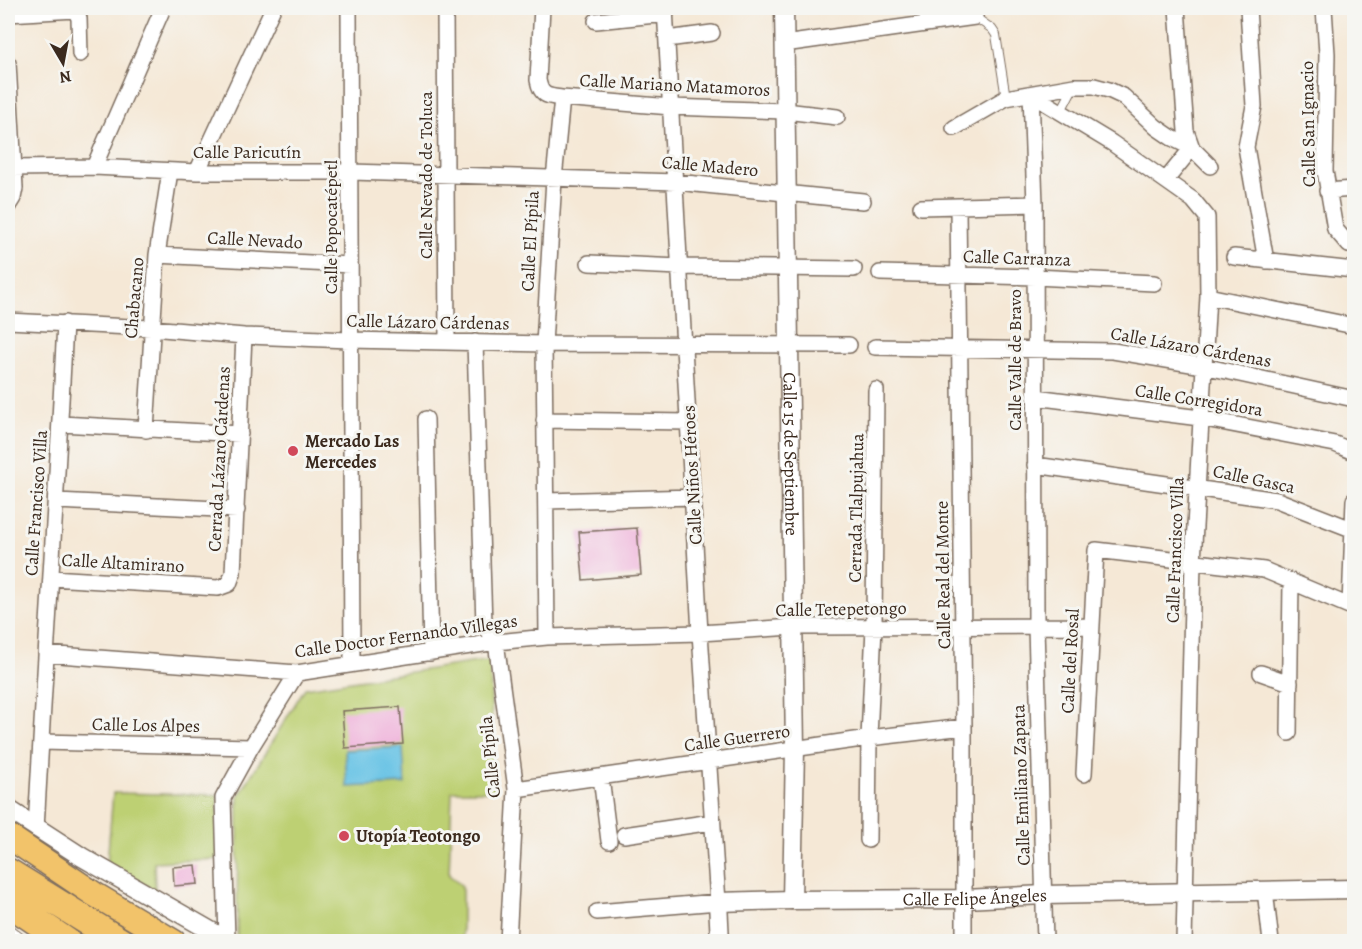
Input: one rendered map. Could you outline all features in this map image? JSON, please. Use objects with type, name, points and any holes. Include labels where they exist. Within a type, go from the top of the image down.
[{"type":"highway","points":[[8,836],[94,894],[174,942]]},
{"type":"highway","points":[[8,872],[121,942]]},
{"type":"highway","points":[[8,902],[67,942]]},
{"type":"street","points":[[94,167],[163,8]]},
{"type":"street","points":[[197,172],[273,8]]},
{"type":"street","name":"Calle Popocatépetl","points":[[349,8],[352,663]]},
{"type":"street","name":"Calle Nevado de Toluca","points":[[445,8],[447,342]]},
{"type":"street","points":[[542,8],[538,80],[540,89],[546,95],[562,98]]},
{"type":"street","name":"Calle 15 de Septiembre","points":[[784,8],[795,749],[792,900]]},
{"type":"street","points":[[1177,8],[1185,131],[1192,148]]},
{"type":"street","points":[[1248,8],[1254,106],[1246,147],[1266,261]]},
{"type":"street","name":"Calle San Ignacio","points":[[1324,8],[1327,54],[1325,171],[1327,191],[1335,229],[1350,244]]},
{"type":"street","points":[[8,14],[75,10],[79,18],[80,54]]},
{"type":"street","points":[[596,21],[666,11]]},
{"type":"street","name":"Calle Niños Héroes","points":[[666,11],[700,633],[720,942]]},
{"type":"street","points":[[784,44],[975,17]]},
{"type":"street","points":[[667,39],[712,33]]},
{"type":"street","points":[[8,63],[12,168],[15,188],[8,206]]},
{"type":"street","points":[[954,128],[1006,98],[1074,86],[1094,86],[1124,97],[1156,127],[1192,148],[1210,166]]},
{"type":"street","name":"Calle Francisco Villa","points":[[1031,94],[1112,143],[1166,180],[1193,200],[1207,218],[1208,296],[1193,562],[1184,942]]},
{"type":"street","name":"Calle Valle de Bravo","points":[[1031,94],[1035,204],[1036,627]]},
{"type":"street","name":"Calle Mariano Matamoros","points":[[562,98],[671,107],[785,111],[837,117]]},
{"type":"street","name":"Calle El Pípila","points":[[547,637],[544,344],[554,179],[562,98]]},
{"type":"street","points":[[1166,180],[1192,148]]},
{"type":"street","name":"Calle Paricutín","points":[[12,168],[94,167],[197,172],[351,172],[554,179]]},
{"type":"street","name":"Chabacano","points":[[146,430],[157,255],[170,171]]},
{"type":"street","name":"Calle Madero","points":[[554,179],[675,182],[863,201]]},
{"type":"street","points":[[1327,191],[1354,189]]},
{"type":"street","points":[[921,207],[1035,204]]},
{"type":"street","name":"Calle Real del Monte","points":[[958,207],[964,942]]},
{"type":"street","name":"Calle Nevado","points":[[157,255],[350,265]]},
{"type":"street","points":[[1234,257],[1354,270]]},
{"type":"street","points":[[589,262],[681,267],[854,269]]},
{"type":"street","name":"Calle Carranza","points":[[880,273],[1154,283]]},
{"type":"street","points":[[1208,296],[1354,326]]},
{"type":"street","name":"Calle Lázaro Cárdenas","points":[[8,321],[151,328],[244,336],[349,340],[544,344],[849,345]]},
{"type":"street","name":"Calle Francisco Villa","points":[[36,830],[66,323]]},
{"type":"street","name":"Cerrada Lázaro Cárdenas","points":[[229,584],[233,573],[237,510],[244,336]]},
{"type":"street","points":[[476,342],[484,624],[496,642]]},
{"type":"street","name":"Calle Lázaro Cárdenas","points":[[875,347],[1113,351],[1203,366],[1354,399]]},
{"type":"street","name":"Cerrada Tlalpujahua","points":[[869,738],[874,627],[876,390]]},
{"type":"street","name":"Calle Corregidora","points":[[1035,397],[1200,418],[1335,444],[1354,452]]},
{"type":"street","points":[[426,419],[432,653]]},
{"type":"street","points":[[544,420],[689,422]]},
{"type":"street","points":[[61,424],[240,434]]},
{"type":"street","name":"Calle Gasca","points":[[1035,465],[1277,500],[1354,529]]},
{"type":"street","points":[[546,501],[694,497]]},
{"type":"street","points":[[1193,562],[1264,570],[1352,607],[1354,500]]},
{"type":"street","points":[[57,501],[237,510]]},
{"type":"street","name":"Calle del Rosal","points":[[1084,774],[1096,550],[1193,562]]},
{"type":"street","name":"Calle Altamirano","points":[[51,578],[218,588],[229,584]]},
{"type":"street","points":[[1289,733],[1291,581]]},
{"type":"street","name":"Calle Tetepetongo","points":[[700,633],[793,627],[1091,626]]},
{"type":"street","name":"Calle Emiliano Zapata","points":[[1036,627],[1045,942]]},
{"type":"street","name":"Calle Doctor Fernando Villegas","points":[[46,654],[297,673],[496,642],[547,637],[700,633]]},
{"type":"street","name":"Calle Pípila","points":[[496,642],[516,789],[508,942]]},
{"type":"street","points":[[8,809],[114,884],[229,941],[222,798],[297,673]]},
{"type":"street","points":[[1261,673],[1290,683]]},
{"type":"street","name":"Calle Guerrero","points":[[516,789],[964,726]]},
{"type":"street","points":[[868,840],[869,738]]},
{"type":"street","name":"Calle Los Alpes","points":[[41,742],[251,747]]},
{"type":"street","points":[[601,777],[609,841]]},
{"type":"street","points":[[624,835],[712,822]]},
{"type":"street","name":"Calle Felipe Ángeles","points":[[597,912],[718,902],[965,899],[1044,895],[1354,889]]},
{"type":"street","points":[[1265,890],[1271,942]]},
{"type":"lane","points":[[975,17],[992,29],[996,35],[1006,98]]},
{"type":"lane","points":[[1060,113],[1074,86]]},
{"type":"lane","points":[[8,928],[26,942]]},
{"type":"lane","points":[[8,936],[15,942]]},
{"type":"green space","name":"Utopía Teotongo","points":[[490,660],[494,791],[452,791],[449,875],[462,886],[462,941],[245,942],[237,938],[238,797],[305,688]]},
{"type":"green space","points":[[113,793],[218,795],[219,859],[154,862],[155,891],[107,864]]},
{"type":"water","points":[[403,747],[405,784],[347,787],[345,750]]},
{"type":"building","points":[[637,528],[641,575],[583,580],[579,532]]},
{"type":"building","points":[[400,707],[403,744],[345,748],[342,711]]},
{"type":"building","points":[[196,865],[198,884],[174,886],[173,867]]},
{"type":"place","name":"Mercado Las Mercedes","points":[[293,451]]},
{"type":"place","name":"Utopía Teotongo","points":[[344,836]]}]
